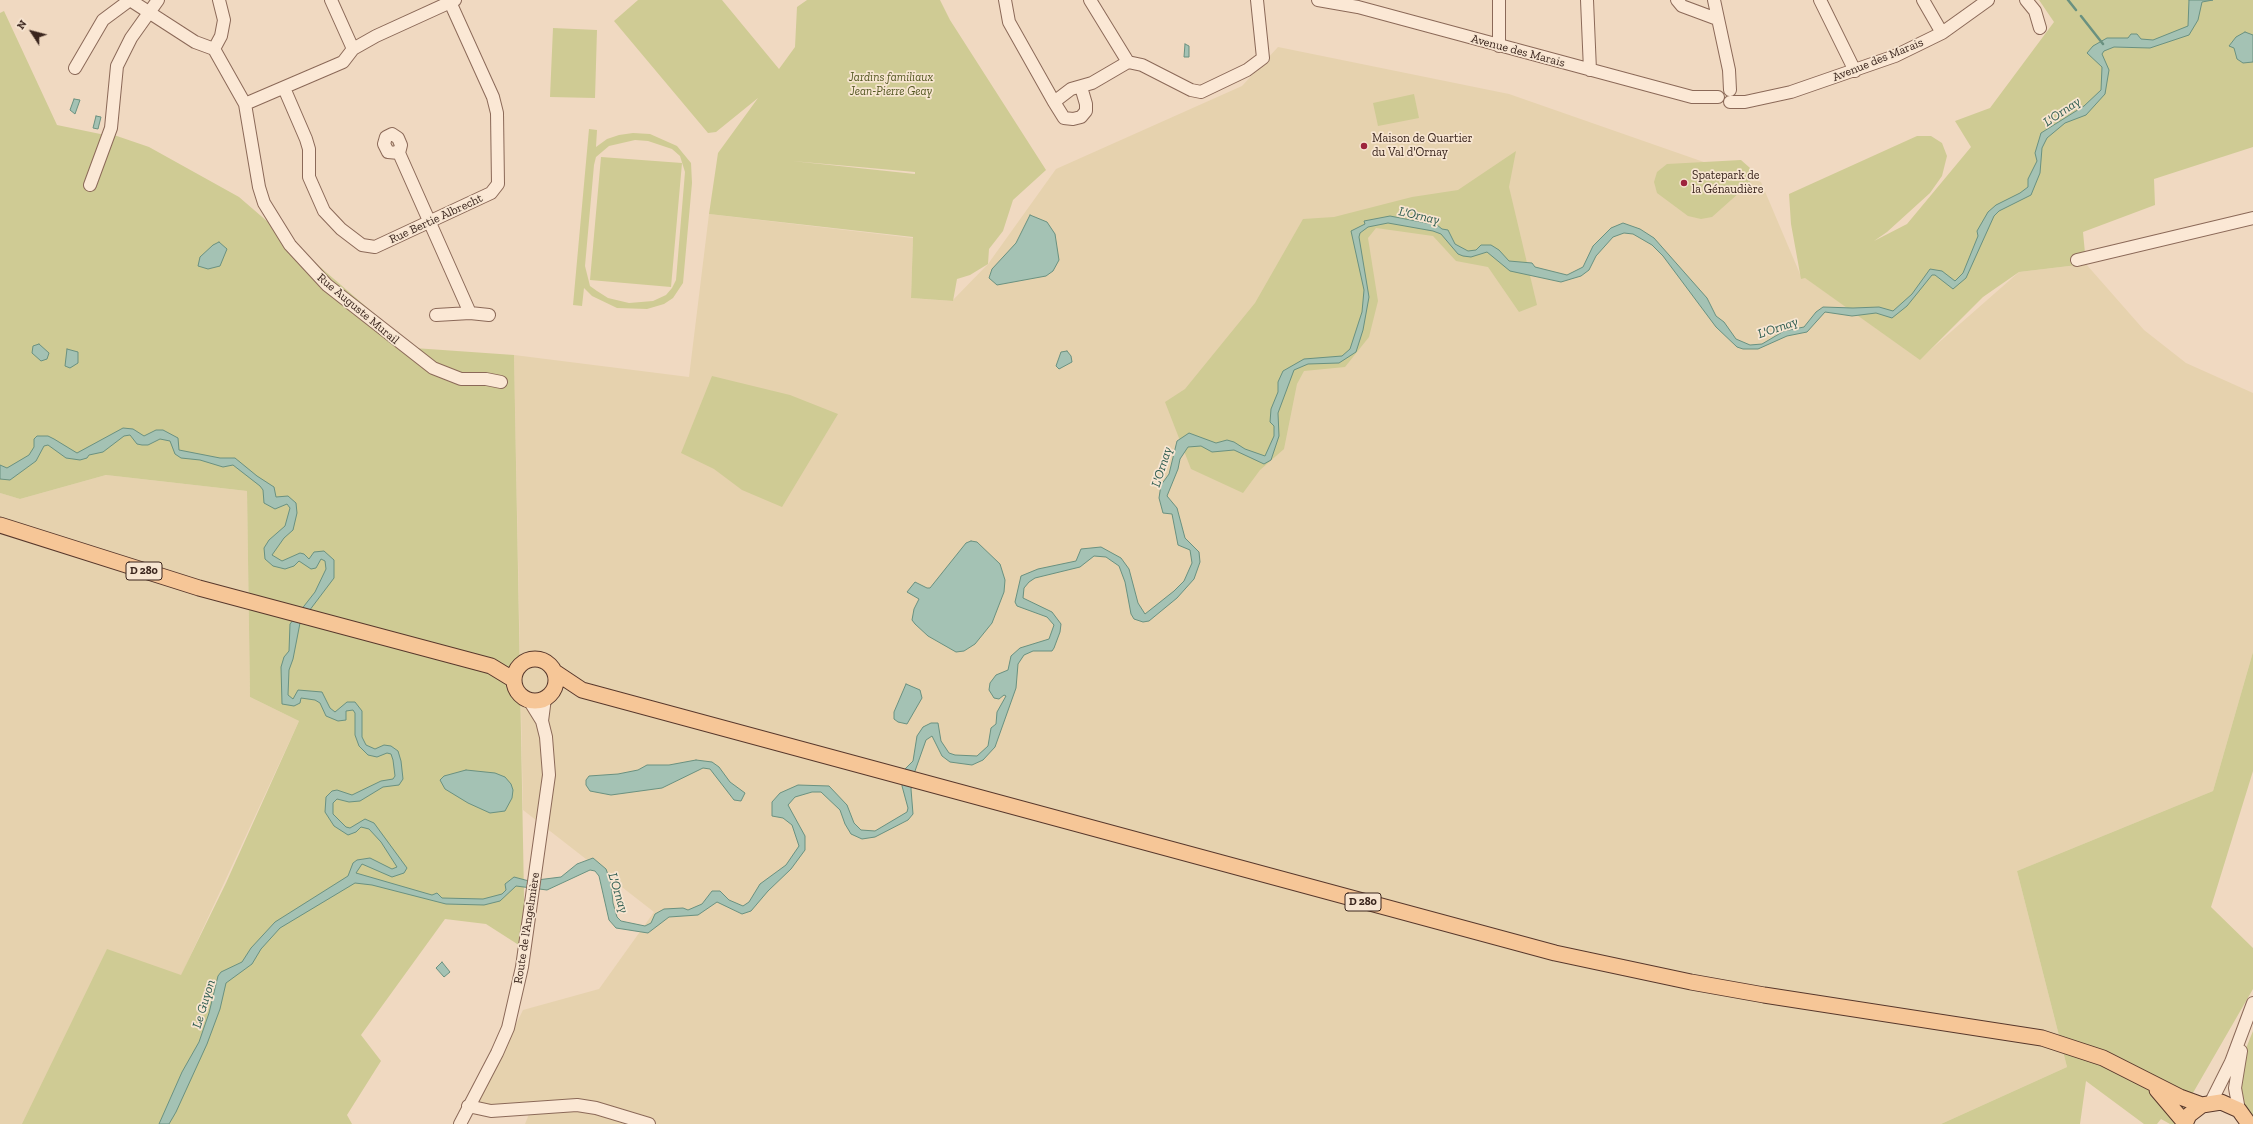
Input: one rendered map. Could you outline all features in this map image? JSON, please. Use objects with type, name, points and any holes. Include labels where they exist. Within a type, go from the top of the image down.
[{"type":"main road","name":"D 280","points":[[0,525],[104,559],[310,618],[491,666],[514,680]]},
{"type":"main road","points":[[529,659],[541,659],[547,662],[555,672],[556,683],[549,696],[529,700],[518,692],[514,680],[517,669],[521,664],[529,659]]},
{"type":"main road","name":"D 280","points":[[491,666],[521,664]]},
{"type":"main road","name":"D 280","points":[[555,672],[582,690],[1555,953],[1691,982],[1764,995],[2042,1038],[2086,1052],[2180,1097],[2206,1103]]},
{"type":"main road","name":"D 280","points":[[549,696],[582,690]]},
{"type":"main road","name":"D 280","points":[[2148,1081],[2185,1123]]},
{"type":"main road","points":[[2185,1123],[2189,1115],[2206,1103],[2221,1102],[2239,1110],[2250,1123]]},
{"type":"street","points":[[75,68],[103,20],[130,0],[195,42],[214,49],[221,36],[224,20],[219,0]]},
{"type":"street","points":[[90,185],[110,128],[118,66],[131,38],[158,0]]},
{"type":"street","points":[[332,0],[353,50]]},
{"type":"street","points":[[1004,0],[1009,22],[1064,118],[1073,119],[1081,117],[1086,111],[1086,104],[1081,87]]},
{"type":"street","points":[[1090,0],[1128,62]]},
{"type":"street","points":[[1054,102],[1071,90],[1081,87],[1128,62],[1142,65],[1191,90],[1201,92],[1247,70],[1263,58],[1257,0]]},
{"type":"street","name":"Avenue des Marais","points":[[1318,0],[1358,4],[1499,46],[1692,97],[1726,95],[1758,99],[1791,92],[1895,56],[1942,33],[1988,0]]},
{"type":"street","points":[[1499,0],[1499,46]]},
{"type":"street","points":[[1587,0],[1590,70]]},
{"type":"street","points":[[1677,0],[1682,6],[1717,19]]},
{"type":"street","points":[[1714,0],[1729,70],[1726,95]]},
{"type":"street","points":[[1820,0],[1855,71]]},
{"type":"street","points":[[1923,0],[1942,33]]},
{"type":"street","points":[[2026,0],[2035,11],[2040,28]]},
{"type":"street","points":[[245,104],[343,62],[353,50],[376,36],[453,1]]},
{"type":"street","name":"Rue Bertie Albrecht","points":[[284,88],[306,139],[309,149],[309,177],[324,211],[341,229],[362,245],[375,247],[491,193],[498,184],[497,113],[493,97],[453,1]]},
{"type":"street","name":"Rue Auguste Murail","points":[[214,49],[245,104],[259,187],[264,203],[290,245],[327,285],[433,368],[461,379],[486,379],[501,382]]},
{"type":"street","points":[[399,153],[431,221],[470,312]]},
{"type":"street","points":[[2077,260],[2253,218]]},
{"type":"street","points":[[436,315],[470,312],[489,315]]},
{"type":"street","name":"Route de l'Angelmière","points":[[542,721],[549,696]]},
{"type":"street","name":"Route de l'Angelmière","points":[[460,1124],[468,1106],[497,1053],[508,1028],[522,967],[549,775],[546,737],[542,721],[529,700]]},
{"type":"street","points":[[2206,1103],[2231,1062],[2253,1003]]},
{"type":"street","points":[[2239,1110],[2235,1088],[2246,1022]]},
{"type":"street","points":[[468,1106],[491,1111],[577,1106],[596,1108],[649,1124]]},
{"type":"shaded area","points":[[2189,0],[2213,0],[2202,2],[2198,20],[2189,35],[2150,48],[2114,47],[2104,51],[2102,54],[2109,70],[2105,94],[2086,115],[2065,123],[2047,138],[2042,148],[2040,173],[2031,195],[1999,211],[1994,216],[1966,278],[1953,289],[1935,275],[1932,275],[1907,306],[1892,318],[1876,313],[1852,316],[1825,312],[1807,332],[1787,336],[1758,349],[1743,349],[1737,347],[1716,327],[1663,256],[1652,245],[1633,234],[1624,233],[1613,237],[1596,256],[1589,270],[1581,276],[1561,282],[1510,271],[1487,252],[1471,257],[1463,256],[1458,254],[1441,234],[1433,231],[1388,223],[1368,227],[1360,233],[1359,237],[1369,297],[1363,330],[1356,352],[1339,363],[1308,364],[1294,370],[1278,413],[1279,436],[1271,460],[1264,464],[1234,450],[1212,452],[1201,446],[1188,447],[1180,459],[1178,469],[1167,496],[1177,508],[1185,538],[1199,552],[1200,562],[1194,579],[1177,598],[1149,621],[1143,622],[1134,619],[1131,614],[1125,582],[1119,566],[1106,557],[1094,556],[1080,567],[1035,578],[1029,582],[1024,588],[1023,598],[1052,612],[1061,624],[1060,632],[1054,648],[1052,651],[1033,651],[1024,655],[1018,664],[1016,688],[995,747],[983,760],[972,765],[950,762],[942,756],[932,736],[926,740],[915,771],[911,789],[913,814],[908,820],[875,837],[862,839],[851,834],[845,824],[840,810],[821,792],[812,792],[795,797],[788,805],[805,836],[805,850],[791,869],[768,891],[751,911],[742,914],[717,902],[698,915],[669,917],[648,933],[616,928],[609,920],[599,876],[595,871],[590,870],[547,890],[516,886],[500,901],[484,905],[446,904],[372,885],[355,883],[280,928],[261,949],[252,964],[226,983],[220,1009],[207,1044],[176,1112],[169,1124],[159,1124],[182,1072],[199,1042],[209,1013],[218,976],[221,972],[242,962],[251,948],[275,922],[348,876],[353,863],[357,860],[370,858],[392,869],[397,867],[381,842],[369,829],[361,827],[356,832],[348,835],[334,826],[325,812],[326,797],[332,791],[337,790],[352,795],[381,781],[393,779],[395,776],[393,760],[391,754],[387,753],[377,757],[368,755],[359,746],[355,735],[355,713],[353,710],[346,711],[346,720],[338,721],[326,716],[320,703],[315,700],[301,698],[300,703],[294,706],[282,704],[281,667],[284,657],[289,651],[290,624],[315,592],[326,569],[325,561],[321,559],[316,568],[311,569],[299,561],[294,566],[285,569],[273,566],[265,559],[264,548],[269,540],[285,526],[290,508],[287,504],[275,509],[264,503],[263,490],[260,486],[233,465],[223,467],[200,460],[181,458],[175,454],[170,441],[160,439],[148,445],[142,445],[137,444],[130,435],[124,436],[103,452],[89,455],[87,458],[80,460],[66,458],[48,445],[44,446],[36,461],[10,480],[0,479],[0,465],[7,468],[29,455],[34,447],[34,439],[37,436],[48,436],[77,453],[123,428],[133,429],[144,436],[156,430],[163,430],[178,438],[179,450],[220,458],[235,458],[257,476],[274,487],[276,497],[288,496],[296,503],[297,513],[293,530],[284,538],[272,555],[282,561],[300,553],[304,554],[309,559],[314,552],[324,551],[334,560],[334,578],[300,623],[293,659],[289,670],[288,695],[293,699],[298,690],[322,692],[330,708],[335,712],[347,702],[355,702],[362,711],[362,737],[366,745],[375,749],[384,745],[391,746],[398,751],[401,761],[403,779],[399,785],[383,787],[360,801],[349,802],[337,799],[333,803],[333,814],[346,827],[350,828],[365,819],[374,823],[407,868],[404,873],[392,877],[362,864],[356,873],[432,895],[437,893],[442,898],[483,899],[502,894],[506,890],[505,884],[514,877],[529,881],[561,877],[577,864],[593,858],[606,869],[611,883],[613,903],[617,917],[621,921],[645,926],[651,923],[655,914],[664,909],[683,908],[688,910],[702,904],[712,891],[720,891],[729,900],[743,906],[749,902],[760,884],[786,865],[799,846],[792,825],[783,818],[772,816],[772,802],[780,793],[798,785],[829,786],[847,805],[854,823],[861,830],[875,831],[907,812],[908,808],[902,786],[905,769],[913,761],[917,736],[923,727],[931,723],[938,723],[941,741],[949,753],[955,755],[977,756],[988,746],[991,728],[996,724],[997,712],[1006,696],[1004,695],[999,699],[994,698],[989,690],[990,683],[996,675],[1008,670],[1011,656],[1020,648],[1049,639],[1054,625],[1047,617],[1017,606],[1015,602],[1021,576],[1038,569],[1076,561],[1081,549],[1101,547],[1121,558],[1129,569],[1138,603],[1145,614],[1174,591],[1184,581],[1192,563],[1190,550],[1178,545],[1172,514],[1163,513],[1159,498],[1161,485],[1169,474],[1177,441],[1189,433],[1216,443],[1227,440],[1234,442],[1245,449],[1265,456],[1274,436],[1274,426],[1270,422],[1271,409],[1278,392],[1278,382],[1283,371],[1304,359],[1342,356],[1350,349],[1362,312],[1364,290],[1351,231],[1365,224],[1364,221],[1390,216],[1437,225],[1442,229],[1448,230],[1455,244],[1468,251],[1476,250],[1481,245],[1491,245],[1499,250],[1509,261],[1532,263],[1535,267],[1567,275],[1583,267],[1593,246],[1611,228],[1623,223],[1640,229],[1654,238],[1707,298],[1716,316],[1724,322],[1736,339],[1750,345],[1762,344],[1784,331],[1804,327],[1816,312],[1823,307],[1879,307],[1893,311],[1912,294],[1930,269],[1942,271],[1955,281],[1963,273],[1978,236],[1977,231],[1988,212],[1996,205],[2020,193],[2028,187],[2028,179],[2037,161],[2035,153],[2041,133],[2084,106],[2101,90],[2102,67],[2087,53],[2093,46],[2107,38],[2128,38],[2131,34],[2137,34],[2141,39],[2153,40],[2188,26]]},
{"type":"shaded area","points":[[2245,32],[2253,35],[2253,62],[2243,63],[2237,59],[2234,48],[2229,46],[2236,37]]},
{"type":"shaded area","points":[[1185,44],[1189,46],[1189,57],[1184,57]]},
{"type":"shaded area","points":[[1278,47],[1509,94],[1761,182],[1800,274],[1920,359],[2019,272],[2086,264],[2144,330],[2186,363],[2253,393],[2253,652],[2213,791],[2017,871],[2067,1067],[1941,1124],[525,1124],[529,1114],[472,1113],[523,1010],[599,989],[654,912],[523,810],[514,355],[689,377],[709,214],[913,238],[911,298],[952,301],[988,264],[1056,169],[1242,86]]},
{"type":"shaded area","points":[[74,99],[80,100],[75,114],[70,110]]},
{"type":"shaded area","points":[[96,116],[101,117],[98,129],[93,128]]},
{"type":"shaded area","points":[[1030,215],[1047,222],[1055,234],[1059,260],[1053,271],[1046,276],[997,285],[989,278],[992,269],[1016,243]]},
{"type":"shaded area","points":[[219,242],[227,249],[220,266],[208,269],[198,266],[200,257],[213,245]]},
{"type":"shaded area","points":[[39,344],[49,353],[47,359],[41,361],[32,353],[33,346]]},
{"type":"shaded area","points":[[67,349],[78,352],[78,363],[70,368],[65,366]]},
{"type":"shaded area","points":[[1067,351],[1071,356],[1072,362],[1059,369],[1056,366],[1061,352]]},
{"type":"shaded area","points":[[106,475],[247,491],[250,697],[299,721],[181,976],[26,1124],[0,1124],[0,493],[20,499]]},
{"type":"shaded area","points":[[971,541],[977,542],[1000,564],[1005,580],[1004,592],[992,623],[975,644],[964,651],[956,652],[928,636],[915,624],[912,620],[914,609],[919,599],[907,592],[915,582],[930,588],[966,543]]},
{"type":"shaded area","points":[[906,684],[920,690],[922,698],[907,724],[898,722],[894,719],[894,712]]},
{"type":"shaded area","points":[[696,760],[712,762],[719,767],[730,782],[745,793],[741,801],[734,800],[710,769],[703,768],[662,788],[611,795],[590,791],[586,785],[586,780],[589,776],[618,774],[638,770],[647,765],[669,765]]},
{"type":"shaded area","points":[[466,770],[495,773],[505,777],[511,784],[513,790],[512,798],[505,811],[490,813],[468,803],[445,789],[440,780],[444,776]]},
{"type":"shaded area","points":[[442,962],[450,972],[444,977],[436,968]]},
{"type":"green space","name":"Jardins familiaux Jean-Pierre Geay","points":[[638,0],[722,0],[779,69],[795,47],[797,7],[807,0],[940,0],[950,20],[1046,170],[1013,200],[1003,231],[989,249],[988,264],[970,275],[957,279],[953,301],[911,298],[913,237],[709,214],[718,153],[758,98],[716,132],[708,133],[614,21]],"holes":[[[792,161],[915,172],[915,174]]]},
{"type":"green space","points":[[2039,0],[2253,0],[2253,147],[2154,179],[2155,205],[2083,232],[2086,264],[2019,272],[1983,297],[1920,360],[1805,278],[1801,279],[1791,224],[1789,194],[1917,136],[1931,136],[1942,143],[1947,156],[1942,176],[1930,193],[1887,232],[1874,241],[1907,224],[1971,147],[1955,121],[1990,108],[2054,22]]},
{"type":"green space","points":[[4,11],[57,125],[110,136],[111,134],[149,147],[239,197],[414,348],[514,355],[525,949],[486,924],[445,919],[361,1035],[381,1061],[347,1115],[352,1124],[22,1124],[107,949],[181,975],[226,883],[299,721],[250,697],[247,491],[106,475],[20,499],[0,493],[0,13]]},
{"type":"green space","points":[[553,28],[597,30],[595,98],[550,97]]},
{"type":"green space","points":[[1414,94],[1419,118],[1378,126],[1373,103]]},
{"type":"green space","points":[[589,129],[597,130],[596,147],[607,139],[633,133],[650,134],[677,146],[691,163],[692,183],[683,283],[673,298],[664,304],[647,309],[617,308],[592,296],[584,288],[582,306],[573,305]],"holes":[[[635,140],[648,141],[672,149],[680,156],[685,172],[676,280],[666,295],[653,301],[629,303],[608,298],[590,286],[585,266],[594,165],[596,157],[609,146]]]},
{"type":"green space","points":[[1516,151],[1509,187],[1537,305],[1519,312],[1488,267],[1456,261],[1433,236],[1376,228],[1368,238],[1378,301],[1369,337],[1345,367],[1304,371],[1297,384],[1284,449],[1260,470],[1243,493],[1191,469],[1165,402],[1185,389],[1255,303],[1303,219],[1334,217],[1412,197],[1458,190]]},
{"type":"green space","points":[[601,157],[682,163],[671,287],[590,280]]},
{"type":"green space","points":[[1741,160],[1750,168],[1752,176],[1749,184],[1712,217],[1701,219],[1688,216],[1657,193],[1654,182],[1657,172],[1667,164]]},
{"type":"green space","points":[[712,376],[790,395],[838,414],[782,507],[742,490],[714,469],[681,453]]},
{"type":"green space","points":[[2253,652],[2253,771],[2211,907],[2253,948],[2253,989],[2175,1124],[2170,1124],[2161,1119],[2157,1124],[2144,1124],[2086,1081],[2080,1124],[1941,1124],[2067,1067],[2017,871],[2213,791]]},
{"type":"green space","points":[[2253,1031],[2253,1124],[2232,1083]]},
{"type":"waterway","points":[[2068,0],[2076,10]]},
{"type":"waterway","points":[[2081,16],[2103,44]]},
{"type":"place","name":"Maison de Quartier du Val d'Ornay","points":[[1364,146]]},
{"type":"place","name":"Spatepark de la Génaudière","points":[[1684,183]]},
{"type":"water label","name":"L'Ornay","points":[[2062,112]]},
{"type":"water label","name":"L'Ornay","points":[[1419,216]]},
{"type":"water label","name":"L'Ornay","points":[[1778,328]]},
{"type":"water label","name":"L'Ornay","points":[[1162,467]]},
{"type":"water label","name":"L'Ornay","points":[[618,893]]},
{"type":"water label","name":"Le Guyon","points":[[204,1004]]}]
